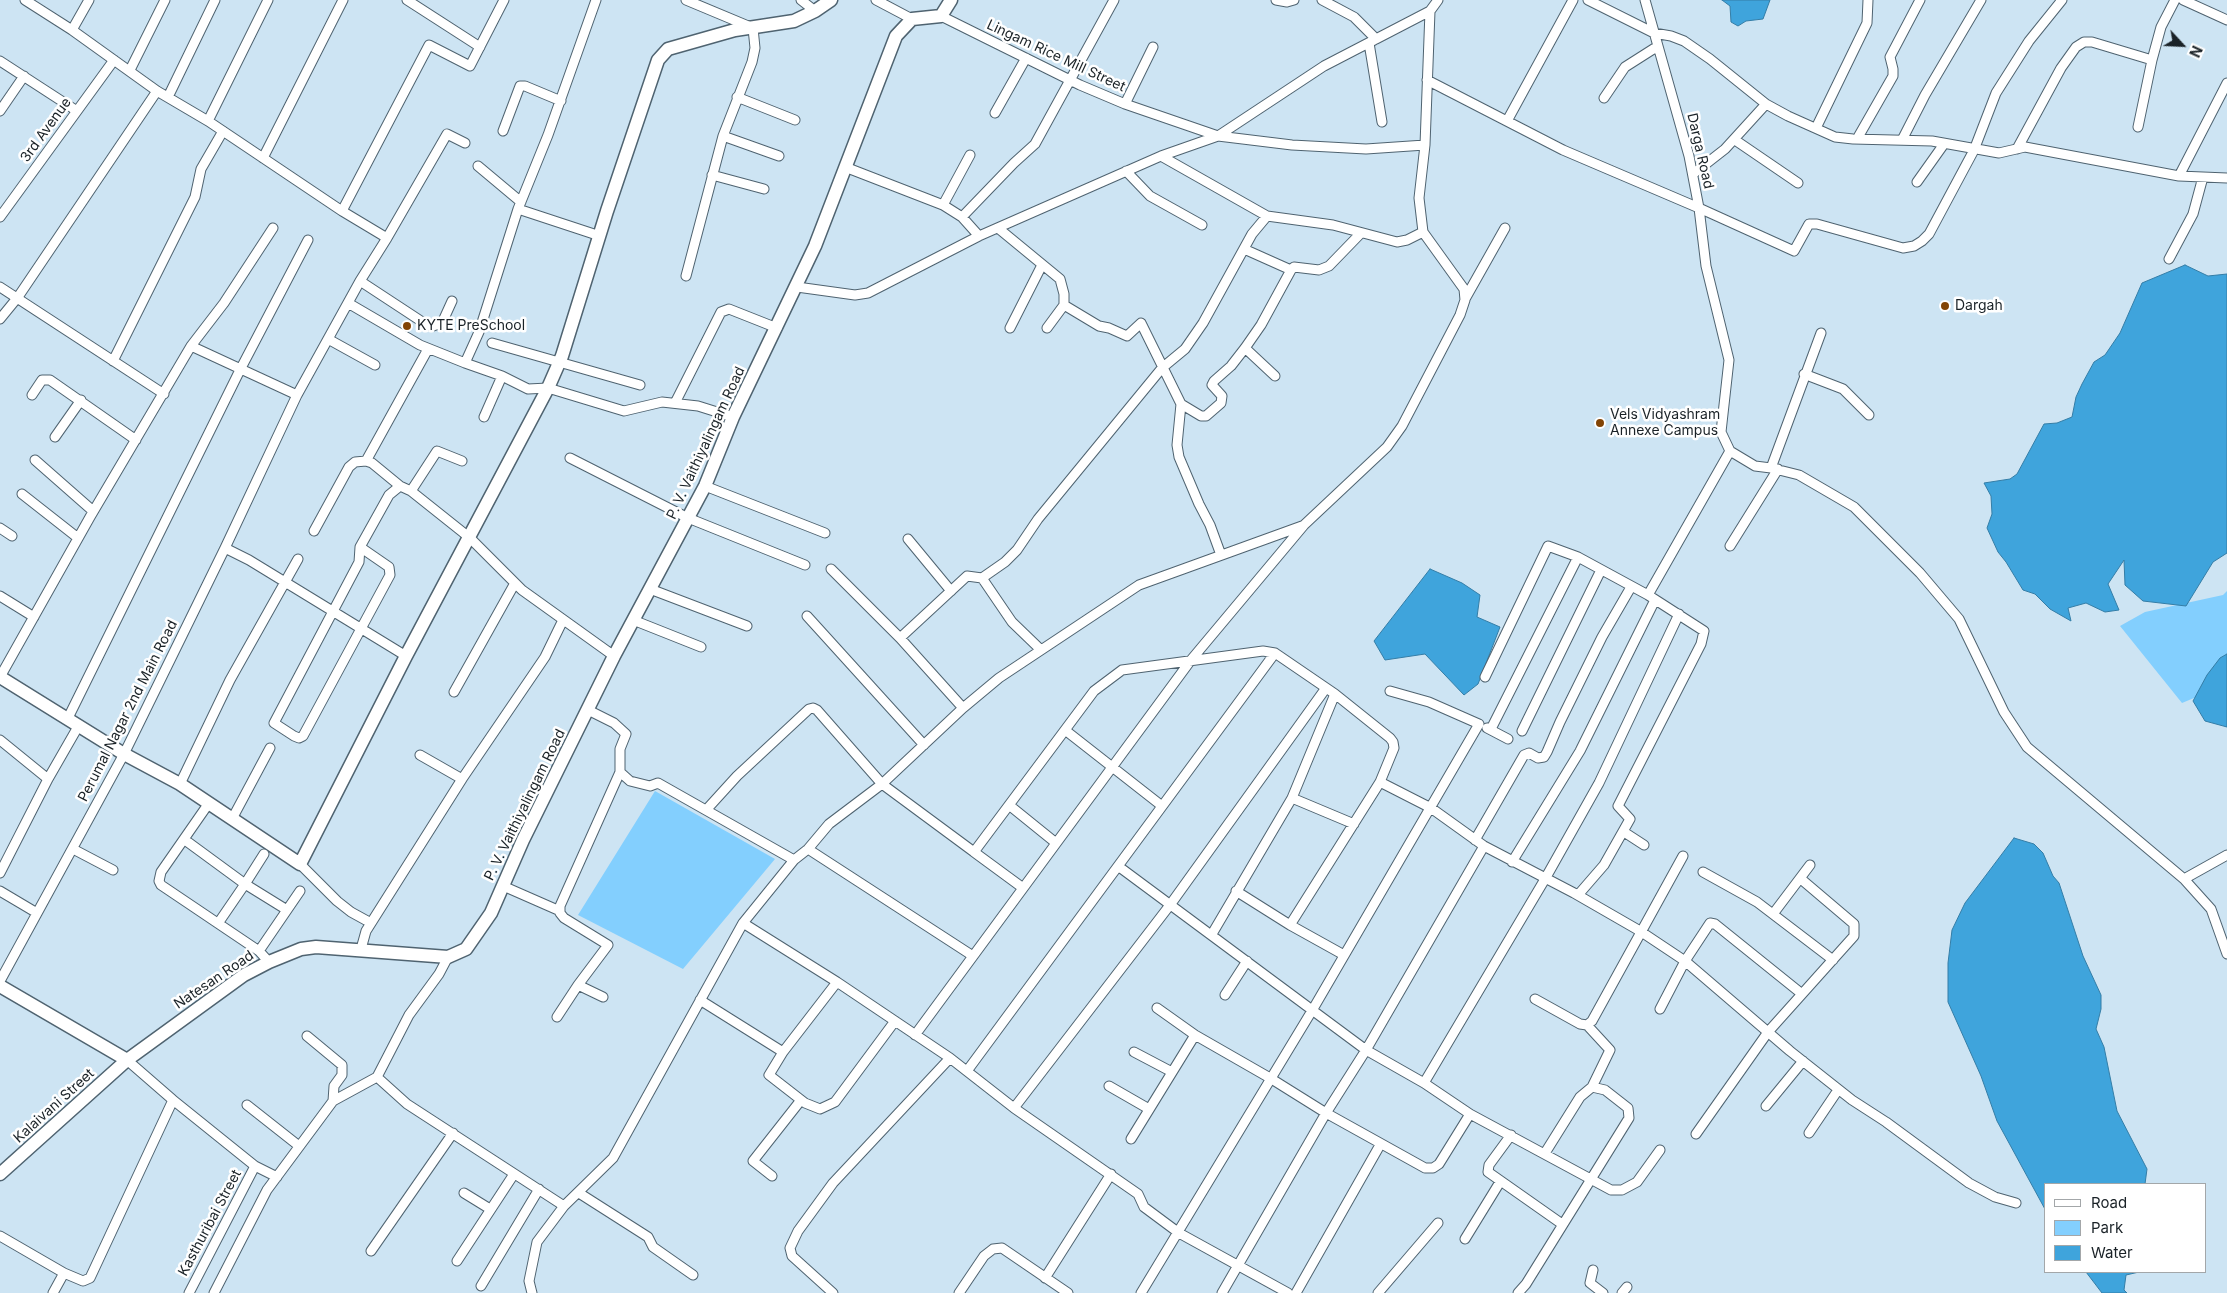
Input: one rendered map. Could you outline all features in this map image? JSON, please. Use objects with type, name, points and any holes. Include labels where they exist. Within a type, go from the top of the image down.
[{"type":"street","points":[[25,0],[72,30],[157,91],[208,121],[342,211],[387,238]]},
{"type":"street","points":[[72,30],[89,0]]},
{"type":"street","points":[[130,70],[165,0]]},
{"type":"street","points":[[168,97],[215,0]]},
{"type":"street","points":[[208,121],[268,0]]},
{"type":"street","points":[[264,158],[344,0]]},
{"type":"street","points":[[407,0],[480,47]]},
{"type":"street","points":[[342,211],[429,45],[470,66],[502,3],[492,0]]},
{"type":"street","points":[[464,363],[479,332],[519,206],[561,101],[596,0]]},
{"type":"street","points":[[686,0],[753,28]]},
{"type":"street","points":[[801,0],[815,11]]},
{"type":"street","points":[[300,864],[406,656],[548,388],[560,361],[658,60],[668,49],[735,30],[794,21],[815,11],[831,0]]},
{"type":"street","points":[[876,0],[912,19],[941,16],[951,0]]},
{"type":"street","points":[[962,217],[1014,163],[1036,144],[1069,79],[1114,0]]},
{"type":"street","points":[[1276,0],[1287,2],[1294,0]]},
{"type":"street","points":[[1322,0],[1354,17],[1372,41],[1382,122]]},
{"type":"street","points":[[797,287],[855,294],[868,293],[979,236],[1161,156],[1218,136],[1324,66],[1430,10],[1438,0]]},
{"type":"street","points":[[1508,122],[1573,0]]},
{"type":"street","points":[[1588,0],[1654,33],[1684,41],[1710,59],[1766,104],[1835,137],[1857,140],[1902,140],[1944,144],[1999,153],[2025,147],[2179,176],[2227,178]]},
{"type":"street","name":"Darga Road","points":[[1645,0],[1693,174],[1699,208],[1794,251],[1806,227],[1812,224],[1903,248],[1914,246],[1929,234],[1974,150]]},
{"type":"street","points":[[1816,128],[1867,23],[1868,0]]},
{"type":"street","points":[[1857,140],[1892,76],[1893,69],[1890,57],[1920,0]]},
{"type":"street","points":[[1902,140],[1925,95],[1981,0]]},
{"type":"street","points":[[1974,150],[1996,93],[2029,41],[2062,0]]},
{"type":"street","points":[[2138,127],[2161,27],[2175,0]]},
{"type":"street","points":[[2183,0],[2227,20]]},
{"type":"street","points":[[1430,10],[1425,146],[1419,198],[1423,232],[1459,280],[1464,289],[1465,300]]},
{"type":"street","name":"Lingam Rice Mill Street","points":[[941,16],[1069,79],[1125,104],[1218,136]]},
{"type":"street","name":"P. V. Vaithiyalingam Road","points":[[448,957],[466,949],[491,913],[523,840],[614,656],[705,486],[734,417],[815,246],[896,36],[912,19]]},
{"type":"street","points":[[686,276],[723,136],[752,62],[755,48],[753,28]]},
{"type":"street","points":[[2017,149],[2061,68],[2076,46],[2084,42],[2092,42],[2152,60]]},
{"type":"street","points":[[1604,98],[1625,67],[1658,46]]},
{"type":"street","points":[[1125,104],[1153,47]]},
{"type":"street","points":[[995,114],[1026,58]]},
{"type":"street","points":[[0,60],[77,111]]},
{"type":"street","name":"3rd Avenue","points":[[0,216],[114,60]]},
{"type":"street","points":[[0,111],[24,76]]},
{"type":"street","points":[[1427,80],[1563,150],[1699,208],[1706,266],[1729,360],[1721,432],[1730,451],[1755,466],[1799,474],[1854,507],[1913,566],[1959,619],[2004,712],[2027,747],[2184,879],[2211,909],[2227,954]]},
{"type":"street","points":[[2179,176],[2227,83]]},
{"type":"street","points":[[504,131],[520,86],[525,86],[561,101]]},
{"type":"street","points":[[0,320],[18,297],[157,91]]},
{"type":"street","points":[[738,97],[795,120]]},
{"type":"street","points":[[1693,174],[1734,140],[1766,104]]},
{"type":"street","points":[[113,361],[195,197],[201,170],[223,131]]},
{"type":"street","name":"Perumal Nagar 2nd Main Road","points":[[0,981],[124,754],[226,548],[297,395],[360,281],[447,134],[465,143]]},
{"type":"street","points":[[723,136],[780,156]]},
{"type":"street","points":[[1218,136],[1292,145],[1366,149],[1425,146]]},
{"type":"street","points":[[1734,140],[1798,183]]},
{"type":"street","points":[[1917,182],[1944,144]]},
{"type":"street","points":[[943,205],[970,155]]},
{"type":"street","points":[[1161,156],[1268,216],[1334,225],[1397,242],[1408,240],[1423,232]]},
{"type":"street","points":[[478,166],[519,206],[600,236]]},
{"type":"street","points":[[845,167],[943,205],[962,217],[979,236]]},
{"type":"street","points":[[1126,171],[1150,196],[1202,225]]},
{"type":"street","points":[[712,175],[764,190]]},
{"type":"street","points":[[2169,259],[2192,214],[2203,177]]},
{"type":"street","points":[[900,638],[967,576],[982,578],[1005,562],[1017,550],[1038,519],[1162,368],[1185,349],[1198,330],[1252,234],[1268,216]]},
{"type":"street","points":[[274,228],[224,303],[191,346],[93,511],[0,677],[124,754],[180,784],[300,864],[337,901],[351,912],[371,923]]},
{"type":"street","points":[[998,228],[1060,279],[1064,294],[1064,305],[1046,328]]},
{"type":"street","points":[[915,1035],[1191,660],[1304,526],[1387,447],[1402,426],[1460,314],[1465,300],[1505,228]]},
{"type":"street","points":[[1064,305],[1099,326],[1110,328],[1128,336],[1141,323],[1181,404],[1201,416],[1206,416],[1221,403],[1222,396],[1212,385],[1245,348],[1261,325],[1291,270],[1294,267],[1319,270],[1329,266],[1361,233]]},
{"type":"street","points":[[0,872],[48,778],[240,370],[308,240]]},
{"type":"street","points":[[1244,249],[1291,270]]},
{"type":"street","points":[[1010,328],[1042,265]]},
{"type":"street","points":[[360,281],[427,325],[442,324],[452,300]]},
{"type":"street","points":[[0,286],[164,394]]},
{"type":"street","points":[[348,303],[428,349],[502,376],[528,389],[548,388],[624,411],[650,404],[675,403],[698,406],[734,417]]},
{"type":"street","points":[[675,403],[721,312],[729,309],[777,328]]},
{"type":"street","points":[[1730,546],[1774,468],[1804,374],[1821,333]]},
{"type":"street","points":[[328,339],[375,365]]},
{"type":"street","points":[[492,343],[640,385]]},
{"type":"street","points":[[191,346],[297,395]]},
{"type":"street","points":[[1245,348],[1275,376]]},
{"type":"street","points":[[366,461],[428,349]]},
{"type":"street","points":[[1804,374],[1843,389],[1869,415]]},
{"type":"street","points":[[484,418],[502,376]]},
{"type":"street","points":[[32,395],[45,379],[56,383],[136,440]]},
{"type":"street","points":[[54,437],[81,400]]},
{"type":"street","points":[[1181,404],[1177,445],[1179,457],[1210,525],[1221,555]]},
{"type":"street","points":[[411,492],[437,451],[462,461]]},
{"type":"street","points":[[1512,862],[1580,751],[1651,598],[1730,451]]},
{"type":"street","points":[[570,458],[688,518],[804,565]]},
{"type":"street","points":[[35,460],[93,511]]},
{"type":"street","points":[[314,531],[349,467],[355,462],[366,461],[372,463],[470,538],[515,583],[614,656]]},
{"type":"street","points":[[360,547],[389,567],[390,575],[303,736],[298,738],[274,723],[359,562],[360,547],[389,495],[400,486]]},
{"type":"street","points":[[705,486],[824,534]]},
{"type":"street","points":[[22,494],[78,538]]},
{"type":"street","points":[[532,1293],[529,1280],[537,1242],[564,1206],[613,1158],[743,923],[794,860],[808,849],[829,824],[882,784],[963,708],[999,678],[1140,585],[1304,526]]},
{"type":"street","points":[[0,528],[12,536]]},
{"type":"street","points":[[908,539],[951,591]]},
{"type":"street","points":[[1485,676],[1548,546],[1578,557],[1703,629],[1704,636],[1618,806],[1630,819],[1624,832],[1604,864],[1578,895]]},
{"type":"street","points":[[226,548],[406,656]]},
{"type":"street","points":[[1488,728],[1492,727],[1578,557]]},
{"type":"street","points":[[180,784],[230,680],[298,559]]},
{"type":"street","points":[[831,569],[900,638],[963,708]]},
{"type":"street","points":[[1522,731],[1601,570]]},
{"type":"street","points":[[982,578],[1012,622],[1041,650]]},
{"type":"street","points":[[454,692],[515,583]]},
{"type":"street","points":[[1475,840],[1524,755],[1529,753],[1538,758],[1544,757],[1602,637],[1631,587]]},
{"type":"street","points":[[650,589],[747,626]]},
{"type":"street","points":[[0,596],[34,617]]},
{"type":"street","points":[[1424,1083],[1545,879],[1599,783],[1679,614]]},
{"type":"street","points":[[807,616],[924,745]]},
{"type":"street","points":[[361,949],[366,931],[462,778],[545,657],[563,620]]},
{"type":"street","points":[[633,620],[701,647]]},
{"type":"street","points":[[974,852],[1094,691],[1122,670],[1263,651],[1275,653],[1284,657],[1335,694],[1390,738],[1394,748],[1380,782],[1290,925]]},
{"type":"street","points":[[967,1071],[1275,653]]},
{"type":"street","points":[[1014,1108],[1170,905],[1326,688]]},
{"type":"street","points":[[1390,691],[1429,702],[1508,739]]},
{"type":"street","points":[[1212,934],[1292,798],[1335,694]]},
{"type":"street","points":[[706,809],[737,776],[809,709],[813,708],[817,710],[882,784],[1023,888]]},
{"type":"street","points":[[557,1018],[578,985],[608,945],[564,918],[560,911],[560,906],[620,772],[620,749],[626,734],[614,723],[588,710]]},
{"type":"street","points":[[1141,1293],[1313,1009],[1479,724]]},
{"type":"street","points":[[1064,730],[1162,806]]},
{"type":"street","points":[[0,740],[48,778]]},
{"type":"street","points":[[232,819],[270,748]]},
{"type":"street","points":[[420,755],[462,778]]},
{"type":"street","points":[[620,772],[630,781],[650,786],[658,783],[794,860]]},
{"type":"street","points":[[1380,782],[1430,808],[1484,846],[1578,895],[1640,931],[1685,961],[1838,1090],[1969,1183],[1995,1196],[2016,1203]]},
{"type":"street","points":[[1292,798],[1354,824]]},
{"type":"street","points":[[208,803],[161,872],[159,881],[161,885],[219,922],[259,951],[269,962]]},
{"type":"street","points":[[1009,805],[1056,843]]},
{"type":"street","points":[[1624,832],[1644,845]]},
{"type":"street","points":[[184,840],[245,884],[286,910]]},
{"type":"street","points":[[1222,1293],[1484,846]]},
{"type":"street","points":[[72,849],[113,870]]},
{"type":"street","points":[[808,849],[973,956]]},
{"type":"street","points":[[219,922],[264,854]]},
{"type":"street","points":[[2184,879],[2227,855]]},
{"type":"street","points":[[1535,999],[1580,1024],[1587,1024],[1595,1017],[1640,931],[1683,856]]},
{"type":"street","points":[[1773,914],[1810,865]]},
{"type":"street","points":[[1118,866],[1366,1050],[1424,1083],[1470,1114],[1590,1179],[1611,1190],[1622,1190],[1637,1182],[1660,1150]]},
{"type":"street","points":[[1703,872],[1757,902],[1833,960]]},
{"type":"street","points":[[1696,1134],[1768,1032],[1854,936],[1854,924],[1801,879]]},
{"type":"street","points":[[503,886],[560,911]]},
{"type":"street","points":[[0,891],[37,913]]},
{"type":"street","points":[[259,951],[300,891]]},
{"type":"street","points":[[1236,891],[1290,925],[1344,955]]},
{"type":"street","points":[[743,923],[837,982],[950,1058],[1014,1108],[1112,1174],[1138,1194],[1144,1207],[1179,1233],[1288,1293]]},
{"type":"street","points":[[1660,1009],[1685,961],[1710,923],[1715,924],[1802,994]]},
{"type":"street","name":"Natesan Road","points":[[127,1060],[244,975],[301,949],[316,947],[361,949],[448,957]]},
{"type":"street","points":[[214,1293],[267,1190],[333,1101],[378,1077],[409,1015],[439,974],[448,957]]},
{"type":"street","points":[[1225,994],[1247,961]]},
{"type":"street","points":[[837,982],[783,1052],[769,1075],[801,1100],[820,1109],[835,1102],[895,1021]]},
{"type":"street","points":[[578,985],[603,997]]},
{"type":"street","points":[[0,986],[127,1060],[173,1100],[256,1166],[277,1176]]},
{"type":"street","points":[[700,1000],[783,1052]]},
{"type":"street","points":[[1157,1008],[1194,1035],[1270,1078],[1326,1114],[1425,1168],[1432,1168],[1439,1164],[1470,1114]]},
{"type":"street","points":[[1544,1153],[1580,1097],[1592,1087],[1610,1050],[1587,1024]]},
{"type":"street","points":[[1131,1138],[1194,1035]]},
{"type":"street","points":[[307,1036],[342,1065],[342,1075],[334,1086],[333,1101]]},
{"type":"street","points":[[1134,1052],[1172,1072]]},
{"type":"street","points":[[833,1293],[792,1256],[790,1248],[798,1231],[833,1183],[950,1058]]},
{"type":"street","name":"Kalaivani Street","points":[[0,1174],[127,1060]]},
{"type":"street","points":[[1766,1106],[1803,1061]]},
{"type":"street","points":[[378,1077],[407,1104],[564,1206]]},
{"type":"street","points":[[1109,1086],[1149,1109]]},
{"type":"street","points":[[1519,1293],[1630,1114],[1628,1108],[1605,1090],[1592,1087]]},
{"type":"street","points":[[1809,1133],[1838,1090]]},
{"type":"street","points":[[0,1236],[64,1273],[83,1281],[90,1278],[173,1100]]},
{"type":"street","points":[[772,1176],[754,1163],[754,1159],[801,1100]]},
{"type":"street","points":[[247,1105],[299,1146]]},
{"type":"street","points":[[371,1251],[453,1133]]},
{"type":"street","points":[[1511,1135],[1487,1168],[1488,1172],[1562,1224]]},
{"type":"street","points":[[1296,1293],[1380,1144]]},
{"type":"street","name":"Kasthuribai Street","points":[[190,1293],[256,1166]]},
{"type":"street","points":[[456,1261],[514,1174]]},
{"type":"street","points":[[1045,1278],[1112,1174]]},
{"type":"street","points":[[1465,1239],[1500,1182]]},
{"type":"street","points":[[481,1286],[540,1189]]},
{"type":"street","points":[[464,1193],[490,1209]]},
{"type":"street","points":[[579,1193],[648,1237],[653,1247],[693,1275]]},
{"type":"street","points":[[1378,1293],[1438,1223]]},
{"type":"street","points":[[959,1293],[984,1256],[993,1249],[1002,1248],[1068,1293]]},
{"type":"street","points":[[1593,1270],[1590,1283],[1603,1293]]},
{"type":"street","points":[[53,1293],[64,1273]]},
{"type":"green space","points":[[2227,591],[2227,670],[2206,693],[2182,703],[2120,626],[2145,612],[2223,595]]},
{"type":"green space","points":[[655,791],[775,859],[683,969],[578,915]]},
{"type":"water","points":[[1722,0],[1770,0],[1763,19],[1746,21],[1738,26],[1731,22],[1730,6]]},
{"type":"water","points":[[2185,265],[2208,276],[2227,274],[2227,553],[2213,562],[2186,606],[2143,601],[2125,585],[2124,560],[2108,584],[2119,610],[2105,612],[2086,603],[2068,608],[2071,621],[2050,609],[2035,594],[2023,590],[1998,552],[1987,528],[1992,514],[1991,496],[1984,483],[2010,479],[2017,474],[2044,424],[2057,423],[2072,417],[2076,397],[2082,384],[2094,362],[2105,355],[2120,333],[2142,283]]},
{"type":"water","points":[[1430,569],[1462,583],[1480,595],[1477,617],[1500,627],[1478,684],[1464,695],[1425,654],[1385,660],[1374,641]]},
{"type":"water","points":[[2227,654],[2227,727],[2205,721],[2193,701],[2207,675],[2220,658]]},
{"type":"water","points":[[2014,838],[2034,844],[2043,853],[2053,876],[2059,883],[2083,956],[2101,995],[2101,1009],[2096,1029],[2104,1047],[2117,1111],[2147,1169],[2145,1183],[2044,1183],[2044,1207],[1997,1121],[1981,1076],[1948,1002],[1948,963],[1952,930],[1965,903]]},
{"type":"water","points":[[2087,1273],[2135,1273],[2126,1275],[2124,1290],[2127,1293],[2102,1293]]},
{"type":"place","name":"Dargah","points":[[1945,306]]},
{"type":"place","name":"KYTE PreSchool","points":[[407,326]]},
{"type":"place","name":"Vels Vidyashram Annexe Campus","points":[[1600,423]]}]
